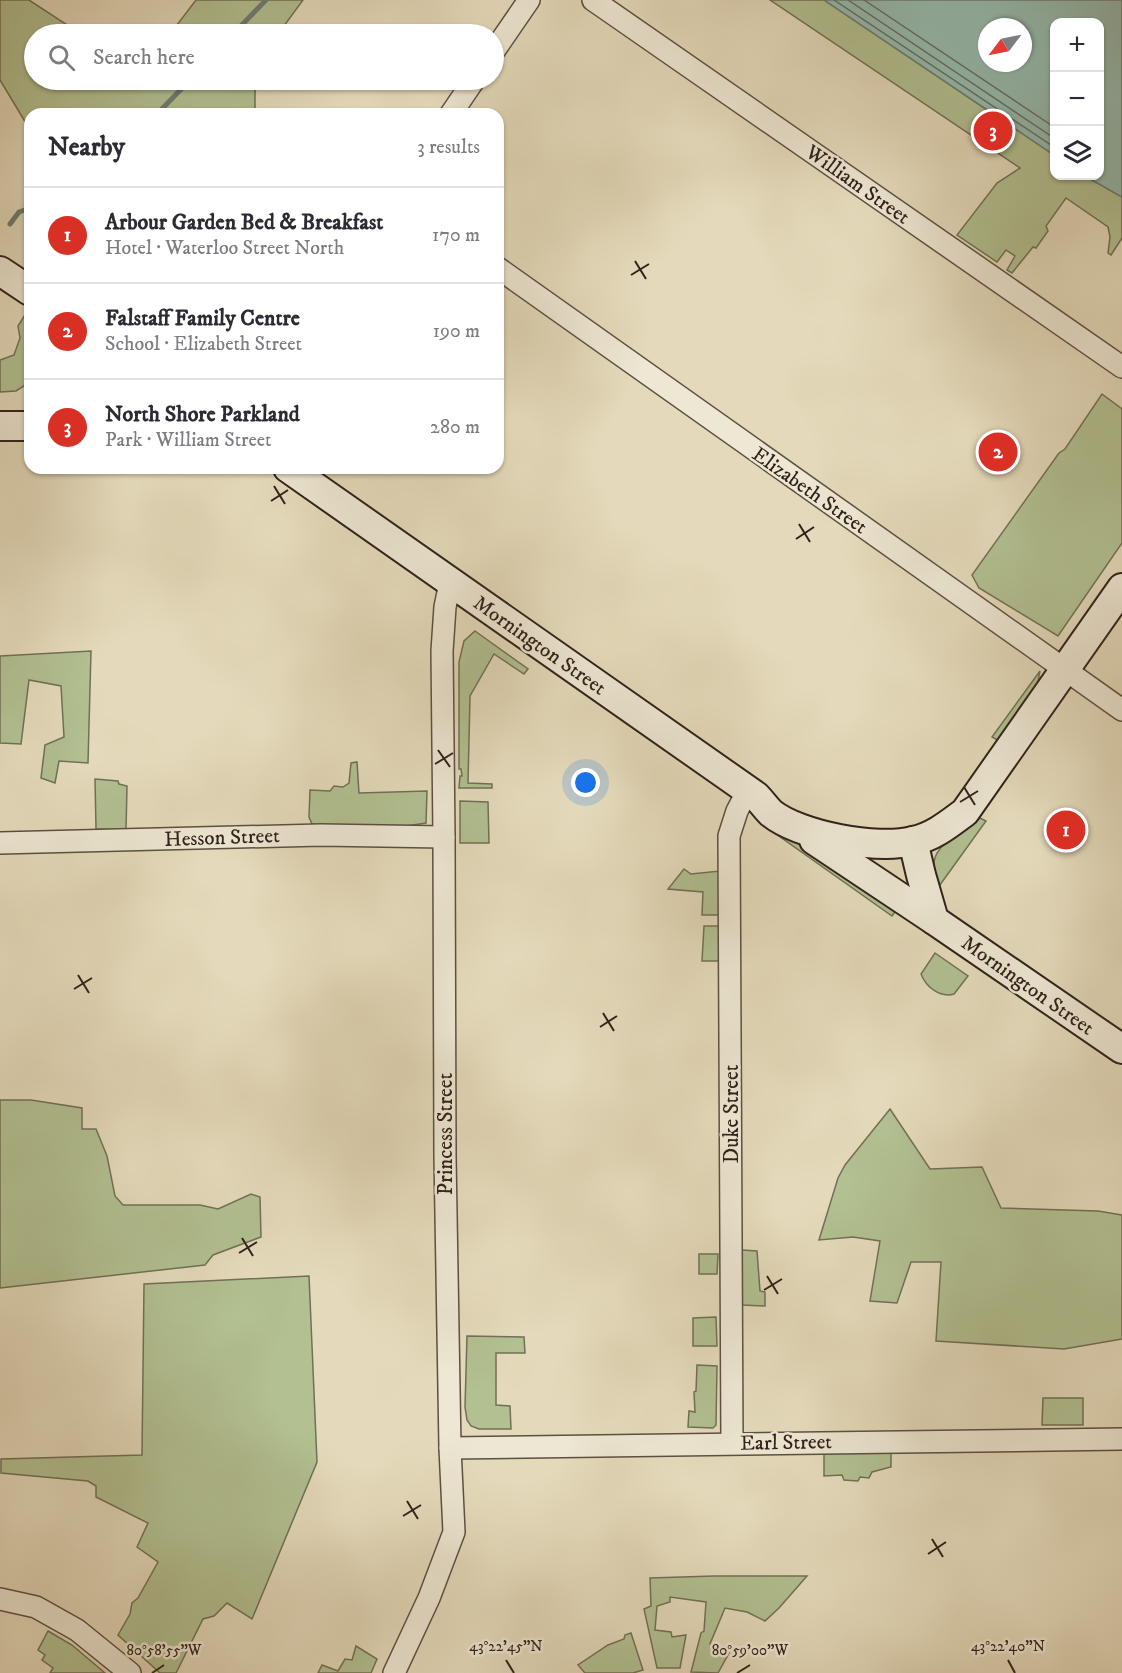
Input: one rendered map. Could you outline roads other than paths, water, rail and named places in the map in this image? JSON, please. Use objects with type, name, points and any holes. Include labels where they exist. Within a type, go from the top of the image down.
[{"type":"main road","points":[[0,271],[24,287]]},
{"type":"main road","name":"Mornington Street","points":[[296,474],[748,790],[770,812],[934,920],[1122,1049]]},
{"type":"main road","name":"Mornington Street","points":[[789,824],[854,843],[885,844],[913,841],[947,826],[965,812],[1122,588]]},
{"type":"main road","points":[[913,841],[934,920]]},
{"type":"street","points":[[504,36],[529,0]]},
{"type":"street","name":"William Street","points":[[593,0],[1122,367]]},
{"type":"street","points":[[455,108],[467,90]]},
{"type":"street","name":"Elizabeth Street","points":[[504,272],[1122,710]]},
{"type":"street","name":"Princess Street","points":[[394,1673],[429,1598],[454,1532],[450,1448],[445,1156],[442,651],[445,607],[450,583]]},
{"type":"street","name":"Duke Street","points":[[732,1443],[729,836],[737,811],[748,790]]},
{"type":"street","name":"Hesson Street","points":[[0,843],[321,835],[444,837]]},
{"type":"street","name":"Earl Street","points":[[450,1448],[1122,1439]]},
{"type":"street","points":[[0,1599],[36,1607],[77,1630],[130,1673]]},
{"type":"water","points":[[824,0],[1122,0],[1122,197],[1092,180],[1104,180],[1104,18],[1050,18],[1050,152]]},
{"type":"waterway","points":[[243,24],[266,0]]},
{"type":"waterway","points":[[163,108],[180,90]]},
{"type":"waterway","points":[[10,224],[19,212],[24,210]]},
{"type":"place","name":"North Shore Parkland","points":[[993,131]]},
{"type":"place","name":"Falstaff Family Centre","points":[[998,452]]},
{"type":"place","name":"Arbour Garden Bed & Breakfast","points":[[1066,830]]}]
